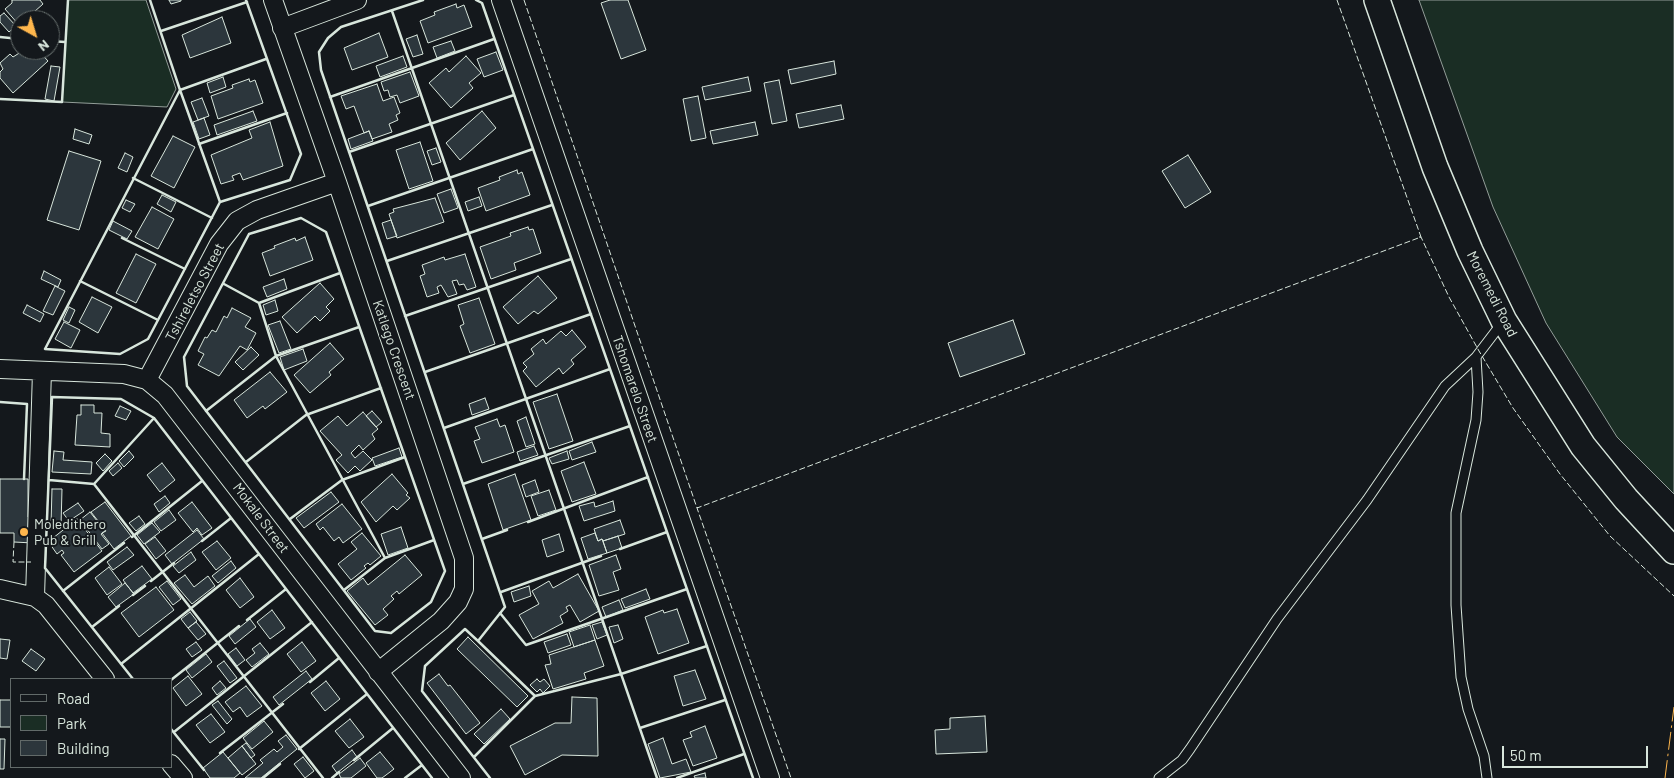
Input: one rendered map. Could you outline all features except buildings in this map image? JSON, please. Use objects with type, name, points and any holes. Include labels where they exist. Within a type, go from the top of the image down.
[{"type":"street","name":"Katlego Crescent","points":[[273,0],[337,182],[462,552],[466,572],[464,589],[458,602],[441,621],[378,672]]},
{"type":"street","points":[[282,28],[357,0]]},
{"type":"street","name":"Tshomarelo Street","points":[[501,0],[770,778]]},
{"type":"street","name":"Moremedi Road","points":[[1377,0],[1435,167],[1470,251],[1504,321],[1583,446],[1626,499],[1674,550]]},
{"type":"street","name":"Tshireletso Street","points":[[147,380],[219,244],[237,221],[257,210],[337,182]]},
{"type":"street","name":"Mokale Street","points":[[0,369],[124,374],[147,380],[165,395],[182,413],[378,672],[461,778]]},
{"type":"street","points":[[36,597],[42,371]]},
{"type":"street","points":[[0,589],[36,597],[54,614],[104,678]]},
{"type":"street","points":[[172,765],[183,778]]},
{"type":"lane","points":[[1159,778],[1182,760],[1277,618],[1367,500],[1445,386],[1476,357],[1504,321]]},
{"type":"lane","points":[[1476,357],[1478,392],[1476,420],[1456,513],[1456,596],[1461,677],[1468,708],[1484,756],[1487,778]]},
{"type":"green space","points":[[68,0],[146,0],[176,89],[167,107],[62,102]]},
{"type":"green space","points":[[1419,0],[1674,0],[1674,494],[1617,437],[1546,323],[1493,207]]},
{"type":"fence","points":[[524,0],[697,508],[1421,237],[1337,0]]},
{"type":"fence","points":[[1419,237],[1421,237],[1449,297],[1513,408],[1560,474],[1610,536],[1674,596]]},
{"type":"fence","points":[[698,507],[791,778]]},
{"type":"fence","points":[[14,542],[13,562],[31,562]]},
{"type":"wall","points":[[0,99],[62,102],[68,0]]},
{"type":"wall","points":[[150,0],[180,90],[45,349],[120,354],[148,339],[220,202],[290,180],[301,154],[246,0]]},
{"type":"wall","points":[[423,0],[341,27],[328,38],[319,52],[321,70],[505,607],[478,641],[465,629],[425,666],[422,691],[490,778]]},
{"type":"wall","points":[[476,0],[482,3],[753,778]]},
{"type":"wall","points":[[161,31],[247,2]]},
{"type":"wall","points":[[392,11],[657,778]]},
{"type":"wall","points":[[0,37],[10,38]]},
{"type":"wall","points":[[330,97],[494,39]]},
{"type":"wall","points":[[60,42],[65,42]]},
{"type":"wall","points":[[220,202],[180,90],[266,59]]},
{"type":"wall","points":[[349,152],[514,95]]},
{"type":"wall","points":[[199,144],[287,113]]},
{"type":"wall","points":[[368,206],[533,149]]},
{"type":"wall","points":[[133,178],[212,218]]},
{"type":"wall","points":[[387,261],[552,205]]},
{"type":"wall","points":[[301,218],[326,232],[445,571],[431,602],[391,633],[375,631],[187,386],[184,357],[249,234],[301,218]]},
{"type":"wall","points":[[122,238],[185,269]]},
{"type":"wall","points":[[405,316],[571,259]]},
{"type":"wall","points":[[259,303],[340,273]]},
{"type":"wall","points":[[80,281],[158,320]]},
{"type":"wall","points":[[224,284],[259,303],[276,356],[385,558]]},
{"type":"wall","points":[[425,372],[591,314]]},
{"type":"wall","points":[[206,411],[276,356],[359,327]]},
{"type":"wall","points":[[444,428],[610,369]]},
{"type":"wall","points":[[246,462],[306,415],[381,388]]},
{"type":"wall","points":[[132,678],[45,568],[52,397],[121,399],[154,418],[432,778]]},
{"type":"wall","points":[[0,402],[27,404],[24,479]]},
{"type":"wall","points":[[94,484],[154,418]]},
{"type":"wall","points":[[463,484],[630,426]]},
{"type":"wall","points":[[290,519],[342,480],[405,457]]},
{"type":"wall","points":[[528,522],[648,477]]},
{"type":"wall","points":[[49,480],[94,484],[323,778]]},
{"type":"wall","points":[[132,537],[202,481]]},
{"type":"wall","points":[[202,541],[231,518]]},
{"type":"wall","points":[[482,539],[507,530]]},
{"type":"wall","points":[[620,549],[667,532]]},
{"type":"wall","points":[[344,590],[385,558],[434,540]]},
{"type":"wall","points":[[63,591],[124,543]]},
{"type":"wall","points":[[121,664],[259,554]]},
{"type":"wall","points":[[501,592],[601,556]]},
{"type":"wall","points":[[151,581],[174,563]]},
{"type":"wall","points":[[133,595],[145,586]]},
{"type":"wall","points":[[247,620],[286,589]]},
{"type":"wall","points":[[500,613],[526,645],[687,589]]},
{"type":"wall","points":[[92,627],[119,606]]},
{"type":"wall","points":[[174,732],[312,622]]},
{"type":"wall","points":[[172,679],[239,626]]},
{"type":"wall","points":[[478,641],[535,696],[621,674],[707,646]]},
{"type":"wall","points":[[310,682],[339,658]]},
{"type":"wall","points":[[299,749],[367,694]]},
{"type":"wall","points":[[474,757],[535,696]]},
{"type":"wall","points":[[640,728],[725,700]]},
{"type":"wall","points":[[220,753],[283,704]]},
{"type":"wall","points":[[354,760],[393,728]]},
{"type":"wall","points":[[172,730],[204,770]]},
{"type":"wall","points":[[677,778],[744,754]]},
{"type":"wall","points":[[263,778],[280,764]]},
{"type":"wall","points":[[405,778],[422,765]]},
{"type":"wall","points":[[332,778],[339,772]]},
{"type":"power","points":[[1665,778],[1674,707]]},
{"type":"place","name":"Moledithero Pub & Grill","points":[[24,532]]}]
